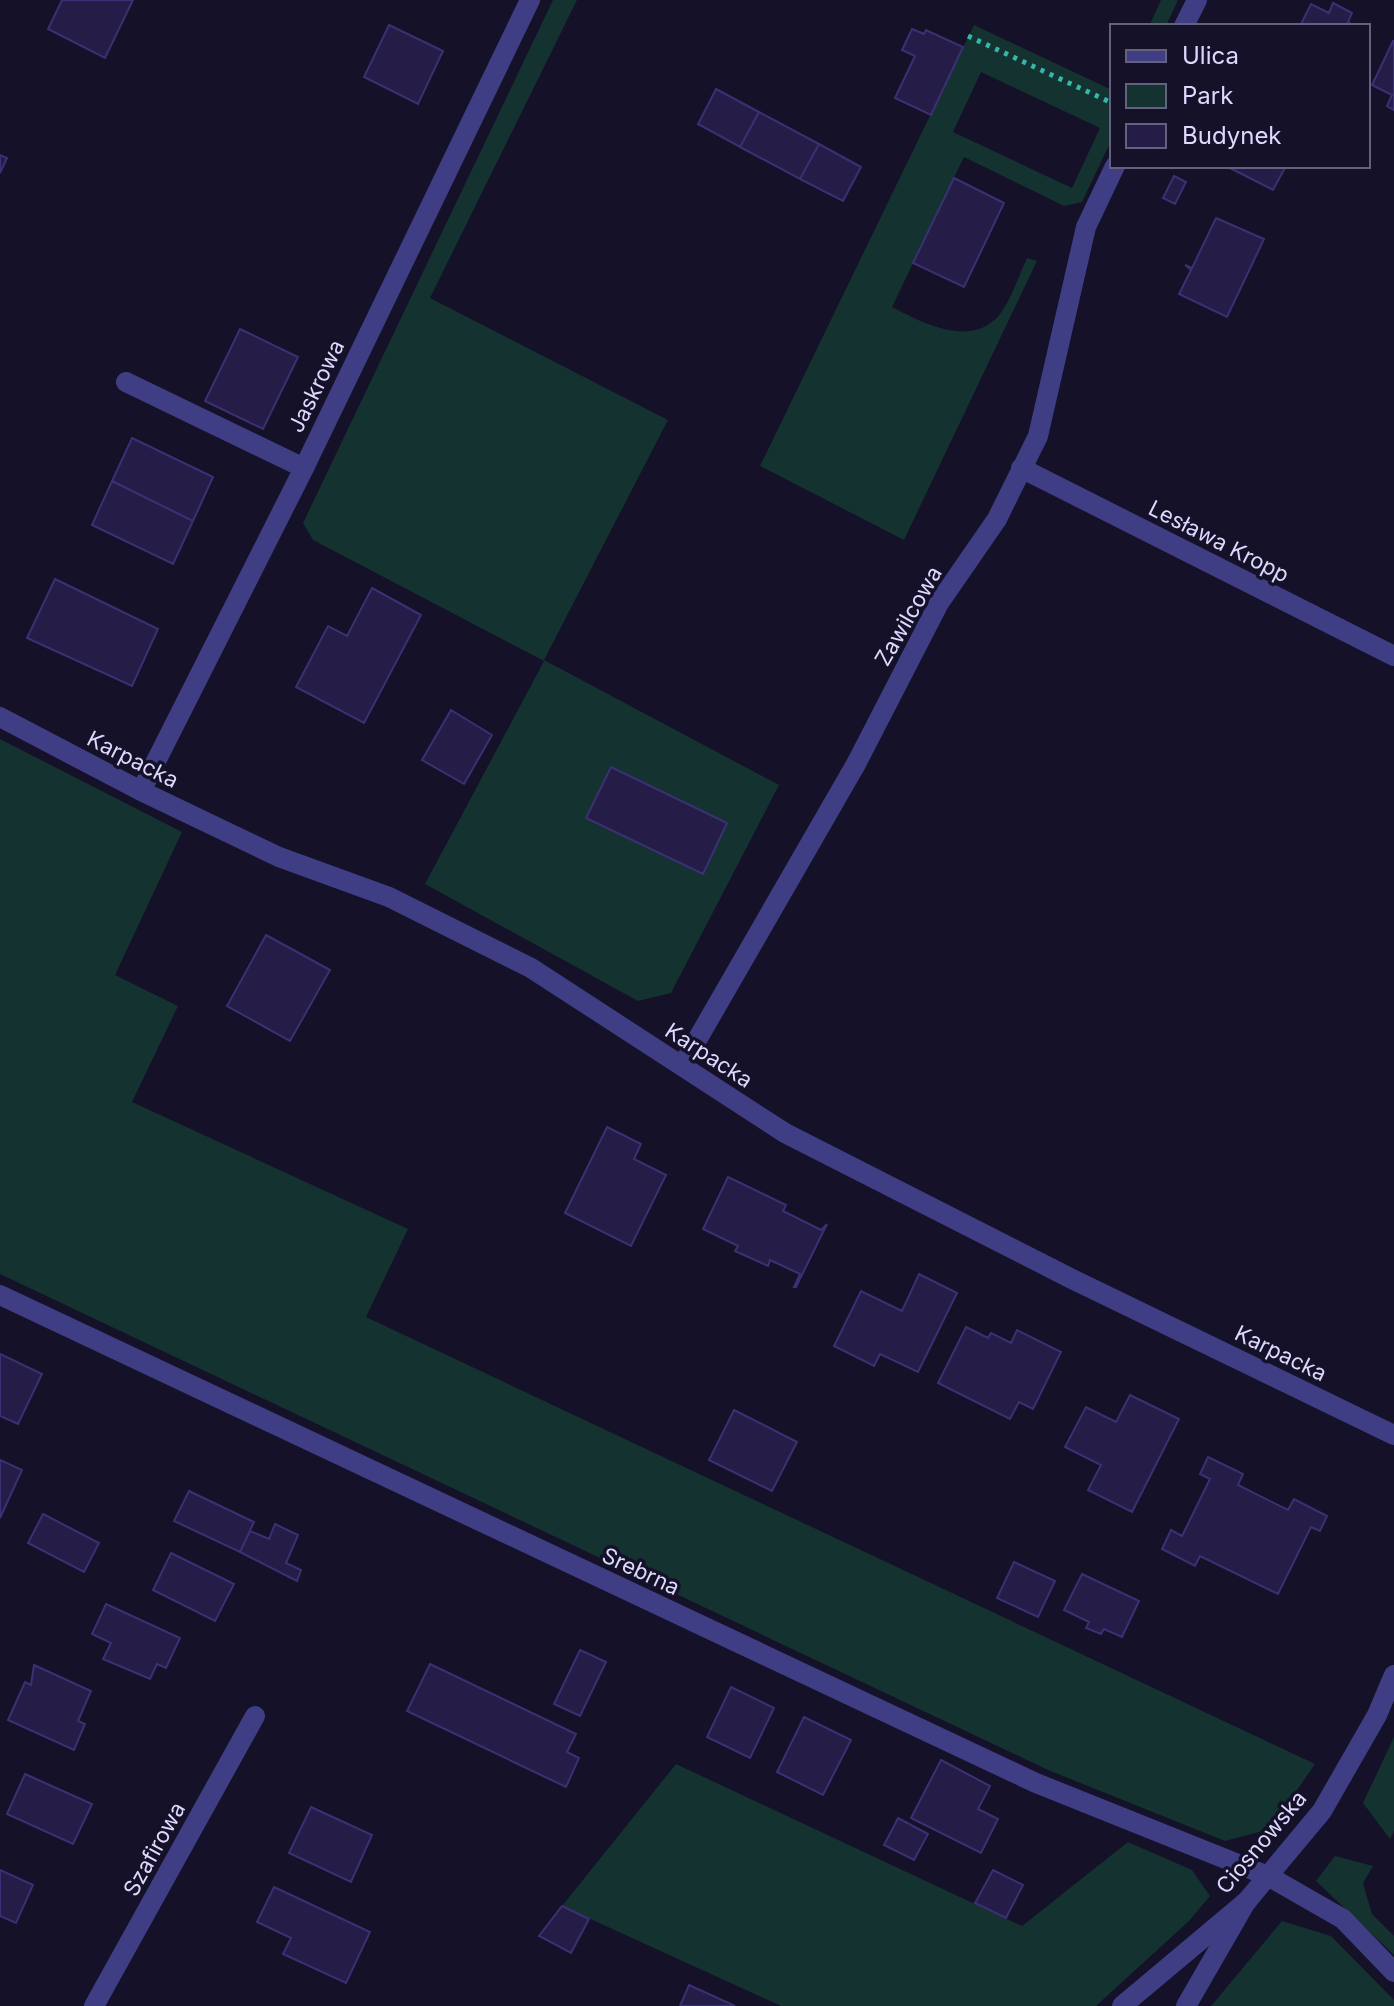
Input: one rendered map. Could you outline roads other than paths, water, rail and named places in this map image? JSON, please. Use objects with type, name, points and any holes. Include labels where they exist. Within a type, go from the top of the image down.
[{"type":"street","name":"Jaskrowa","points":[[141,791],[304,468],[530,0]]},
{"type":"street","points":[[1185,24],[1197,0]]},
{"type":"street","name":"Zawilcowa","points":[[682,1066],[856,764],[939,603],[997,519],[1038,436],[1086,227],[1114,168]]},
{"type":"street","points":[[126,382],[304,468]]},
{"type":"street","name":"Lesława Kropp","points":[[1021,468],[1394,656]]},
{"type":"street","name":"Karpacka","points":[[0,717],[141,791],[279,857],[389,897],[531,968],[785,1133],[1072,1279],[1394,1435]]},
{"type":"street","name":"Srebrna","points":[[0,1295],[1036,1783],[1268,1876],[1343,1919],[1394,1972]]},
{"type":"street","name":"Ciosnowska","points":[[1122,2006],[1247,1901],[1322,1811],[1377,1715],[1394,1675]]},
{"type":"street","name":"Szafirowa","points":[[94,2006],[255,1716]]},
{"type":"street","points":[[1186,2006],[1247,1901]]}]
